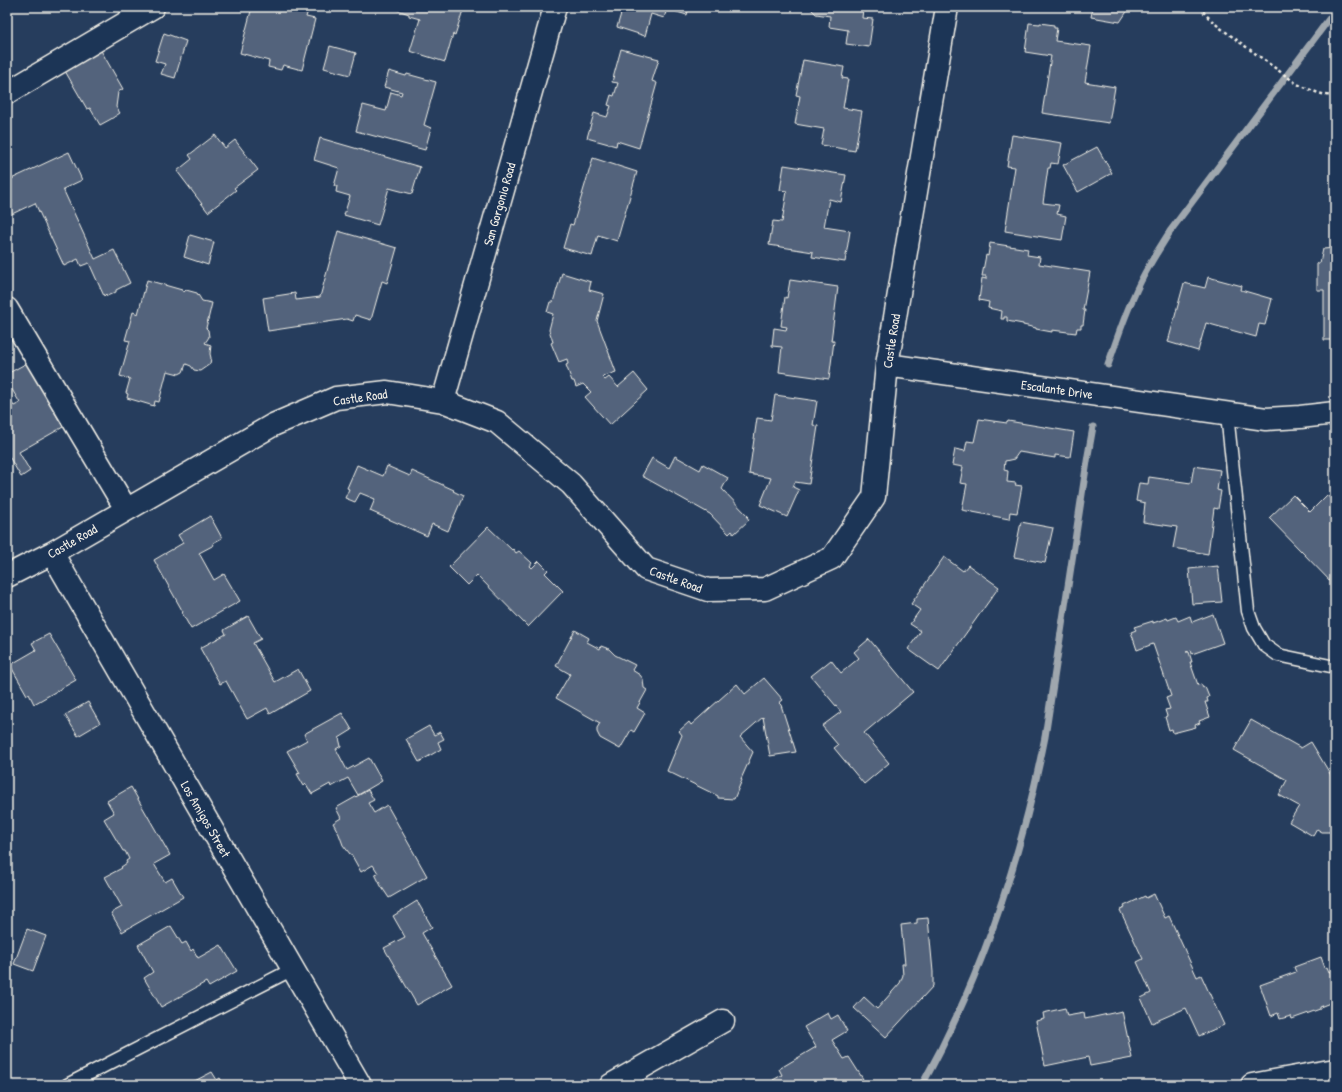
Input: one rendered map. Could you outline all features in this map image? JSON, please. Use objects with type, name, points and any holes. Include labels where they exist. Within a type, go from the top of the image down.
[{"type":"street","points":[[7,93],[153,7]]},
{"type":"street","name":"San Gorgonio Road","points":[[443,401],[554,7]]},
{"type":"street","name":"Castle Road","points":[[7,576],[52,553],[273,425],[336,398],[387,392],[443,401],[497,422],[571,484],[646,569],[708,590],[765,589],[832,558],[874,497],[887,364],[947,7]]},
{"type":"street","points":[[7,309],[126,510]]},
{"type":"street","name":"Escalante Drive","points":[[887,364],[1266,419],[1335,413]]},
{"type":"street","name":"Los Amigos Street","points":[[52,553],[360,1085]]},
{"type":"street","points":[[611,1085],[723,1021]]},
{"type":"street","points":[[1252,1085],[1335,1070]]},
{"type":"lane","points":[[1227,414],[1248,611],[1254,628],[1264,645],[1278,655],[1335,667]]},
{"type":"lane","points":[[67,1085],[293,969]]},
{"type":"path","points":[[1200,7],[1219,27],[1282,74],[1307,90],[1318,94],[1335,97]]},
{"type":"building","points":[[252,7],[266,7],[280,11],[281,7],[309,7],[306,17],[315,19],[302,70],[283,65],[281,70],[268,67],[269,61],[240,53]]},
{"type":"building","points":[[389,7],[464,7],[455,35],[453,34],[445,62],[410,51],[420,19]]},
{"type":"building","points":[[623,7],[689,7],[687,15],[667,9],[664,18],[651,14],[645,36],[617,27]]},
{"type":"building","points":[[809,7],[866,7],[863,9],[862,18],[873,19],[869,47],[846,44],[848,30],[829,27],[830,16],[816,14]]},
{"type":"building","points":[[1093,7],[1130,7],[1120,22],[1091,17]]},
{"type":"building","points":[[1029,23],[1054,25],[1054,28],[1057,28],[1055,41],[1091,46],[1085,82],[1115,87],[1109,123],[1042,113],[1051,56],[1025,52]]},
{"type":"building","points":[[164,33],[186,41],[175,78],[161,74],[165,64],[155,61]]},
{"type":"building","points":[[330,46],[356,53],[350,75],[324,68]]},
{"type":"building","points":[[99,47],[123,89],[118,92],[116,107],[120,113],[100,125],[90,108],[87,109],[65,71]]},
{"type":"building","points":[[621,49],[659,59],[652,81],[657,83],[639,148],[617,141],[616,146],[587,138],[594,113],[607,117],[611,106],[608,105],[611,95],[614,96],[618,83],[612,82]]},
{"type":"building","points":[[803,60],[844,67],[842,78],[848,79],[843,108],[862,111],[855,151],[821,145],[824,129],[795,124],[800,96],[796,95]]},
{"type":"building","points":[[389,71],[436,82],[424,125],[431,128],[425,150],[356,131],[363,105],[386,111],[391,92],[401,95],[402,92],[384,87]]},
{"type":"building","points":[[215,135],[225,148],[235,140],[258,170],[234,188],[236,190],[208,212],[177,171],[192,159],[189,155]]},
{"type":"building","points":[[1012,135],[1062,143],[1058,164],[1051,163],[1050,168],[1048,168],[1043,203],[1059,205],[1057,214],[1066,216],[1062,240],[1005,231],[1015,167],[1007,166]]},
{"type":"building","points":[[320,138],[420,167],[412,194],[389,188],[378,225],[344,215],[350,196],[336,192],[337,186],[334,186],[339,168],[314,160]]},
{"type":"building","points":[[1097,147],[1112,173],[1078,192],[1063,165]]},
{"type":"building","points":[[69,152],[82,180],[63,189],[95,259],[114,250],[130,283],[107,296],[106,294],[104,296],[89,263],[81,266],[78,259],[64,266],[35,203],[12,214],[7,204],[7,181]]},
{"type":"building","points":[[593,158],[637,172],[617,241],[598,235],[592,256],[563,248],[570,224],[573,225]]},
{"type":"building","points":[[784,165],[846,175],[841,202],[829,199],[824,227],[850,231],[845,262],[812,257],[813,252],[769,245],[773,221],[782,222],[787,191],[780,190]]},
{"type":"building","points":[[338,231],[397,248],[387,283],[382,281],[371,320],[355,315],[353,321],[347,319],[268,331],[263,298],[295,293],[296,300],[320,297]]},
{"type":"building","points":[[190,235],[214,242],[208,265],[184,257]]},
{"type":"building","points":[[990,243],[1028,249],[1027,255],[1040,257],[1039,264],[1090,272],[1083,310],[1085,310],[1083,325],[1081,325],[1081,328],[1077,328],[1076,333],[1052,330],[1052,332],[1036,329],[1023,324],[1007,321],[1007,317],[1001,319],[1002,311],[988,308],[989,302],[979,300],[982,278],[986,279],[986,276],[982,276]]},
{"type":"building","points":[[1335,248],[1335,340],[1324,340],[1324,290],[1317,290],[1317,263],[1320,263],[1323,249]]},
{"type":"building","points":[[562,273],[591,282],[589,290],[604,294],[597,321],[616,372],[602,377],[605,380],[609,377],[618,387],[634,373],[648,390],[610,425],[585,397],[591,392],[583,384],[576,387],[566,365],[568,364],[567,359],[559,362],[551,343],[553,342],[549,330],[553,314],[547,312],[550,302],[553,302]]},
{"type":"building","points":[[1208,277],[1242,286],[1241,290],[1272,299],[1265,325],[1259,324],[1256,337],[1206,323],[1198,351],[1168,342],[1184,283],[1205,288]]},
{"type":"building","points":[[147,280],[182,290],[184,292],[186,290],[197,293],[202,301],[212,303],[206,328],[208,330],[209,337],[205,343],[211,345],[210,364],[200,371],[194,370],[191,366],[186,364],[183,372],[179,374],[167,371],[159,402],[155,401],[154,406],[127,398],[128,394],[126,393],[130,379],[120,376],[130,341],[125,340],[133,312],[138,314]]},
{"type":"building","points":[[790,280],[838,287],[831,341],[834,341],[829,379],[779,372],[782,347],[772,346],[774,328],[786,330],[787,327],[781,326],[785,297],[787,298]]},
{"type":"building","points":[[27,363],[63,427],[19,452],[30,471],[21,477],[7,453],[7,397],[14,406],[20,403],[7,381],[7,374]]},
{"type":"building","points":[[775,395],[817,401],[813,425],[818,426],[809,484],[795,482],[793,487],[799,490],[787,517],[760,505],[771,478],[749,474],[757,418],[771,420]]},
{"type":"building","points":[[979,419],[1007,423],[1008,421],[1074,432],[1070,457],[1055,455],[1055,458],[1019,452],[1014,459],[1005,461],[1004,470],[1008,471],[1007,482],[1016,483],[1015,485],[1022,486],[1017,513],[1010,512],[1009,519],[962,510],[967,484],[960,483],[963,467],[952,465],[955,449],[965,451],[967,441],[974,442]]},
{"type":"building","points":[[675,456],[700,470],[703,464],[728,478],[722,489],[748,516],[747,517],[749,520],[734,534],[732,531],[729,534],[710,514],[642,476],[652,458],[669,468]]},
{"type":"building","points":[[357,465],[383,476],[387,466],[410,476],[412,471],[454,490],[453,491],[463,496],[448,531],[432,524],[427,536],[370,511],[375,499],[360,493],[355,502],[345,498],[349,489],[347,488]]},
{"type":"building","points":[[1194,466],[1220,470],[1217,490],[1221,491],[1218,509],[1214,508],[1208,554],[1173,548],[1177,527],[1143,522],[1145,503],[1136,501],[1139,483],[1148,484],[1149,477],[1191,483]]},
{"type":"building","points":[[1293,495],[1310,512],[1327,495],[1335,504],[1334,585],[1269,518]]},
{"type":"building","points":[[210,516],[222,538],[213,543],[214,545],[199,553],[214,580],[224,574],[240,601],[191,629],[154,560],[183,543],[178,535]]},
{"type":"building","points":[[1021,522],[1053,528],[1045,563],[1014,557]]},
{"type":"building","points":[[488,527],[512,550],[513,549],[516,553],[519,551],[532,563],[530,566],[532,568],[539,561],[548,570],[545,573],[563,591],[528,627],[477,575],[467,585],[449,567]]},
{"type":"building","points":[[944,557],[963,571],[968,565],[999,587],[939,671],[908,649],[921,631],[910,624],[920,610],[911,604]]},
{"type":"building","points":[[1218,566],[1222,602],[1192,604],[1189,569]]},
{"type":"building","points":[[1213,614],[1223,643],[1192,654],[1191,650],[1186,652],[1189,652],[1192,662],[1190,662],[1198,685],[1201,684],[1203,688],[1205,687],[1209,697],[1207,698],[1208,702],[1205,702],[1210,717],[1199,721],[1200,723],[1195,725],[1196,727],[1173,733],[1172,729],[1169,730],[1165,717],[1167,716],[1165,710],[1170,709],[1166,698],[1171,696],[1153,644],[1137,650],[1131,632],[1136,630],[1134,627],[1153,621],[1153,623],[1167,618],[1168,620],[1176,617],[1178,621],[1190,616],[1192,622]]},
{"type":"building","points":[[248,616],[261,639],[253,643],[275,682],[298,669],[310,691],[270,714],[267,708],[247,719],[226,681],[220,684],[200,648],[226,634],[224,630]]},
{"type":"building","points":[[575,630],[589,638],[587,642],[600,649],[601,646],[609,649],[615,655],[635,665],[632,670],[643,679],[644,688],[647,690],[637,708],[645,713],[634,732],[631,730],[620,749],[600,738],[597,728],[600,723],[556,698],[570,674],[556,666]]},
{"type":"building","points":[[49,634],[76,680],[34,704],[29,694],[27,695],[10,665],[36,650],[32,643]]},
{"type":"building","points":[[869,639],[913,692],[864,733],[889,763],[864,784],[834,748],[838,745],[822,726],[841,712],[811,676],[831,660],[841,673],[859,658],[854,652]]},
{"type":"building","points":[[764,678],[783,700],[779,703],[781,705],[796,752],[770,756],[763,717],[740,737],[753,752],[734,799],[718,798],[718,796],[667,771],[682,735],[679,731],[689,722],[691,725],[737,684],[745,694]]},
{"type":"building","points":[[88,702],[100,723],[78,736],[65,715]]},
{"type":"building","points":[[342,713],[352,730],[339,738],[341,746],[336,749],[347,770],[369,758],[382,781],[358,795],[348,778],[331,787],[330,784],[312,794],[306,784],[304,786],[297,774],[300,773],[287,751],[307,740],[304,734]]},
{"type":"building","points":[[1251,720],[1301,748],[1311,742],[1335,782],[1335,832],[1322,832],[1317,829],[1313,836],[1289,822],[1299,806],[1279,795],[1287,780],[1234,750]]},
{"type":"building","points":[[429,726],[434,735],[440,732],[444,739],[438,742],[441,749],[419,762],[406,739]]},
{"type":"building","points":[[131,787],[170,855],[154,864],[165,882],[172,878],[183,897],[122,932],[111,913],[122,907],[105,877],[122,868],[121,867],[127,863],[126,861],[129,859],[104,819],[114,813],[107,801]]},
{"type":"building","points":[[368,790],[374,800],[368,803],[374,813],[387,805],[427,876],[389,898],[375,874],[378,873],[373,865],[361,872],[351,854],[343,845],[333,823],[341,818],[336,808]]},
{"type":"building","points":[[1154,894],[1165,918],[1169,916],[1197,977],[1201,975],[1224,1025],[1199,1036],[1186,1008],[1152,1023],[1141,998],[1151,993],[1137,962],[1143,959],[1120,910],[1125,908],[1124,906],[1145,896],[1146,898]]},
{"type":"building","points":[[417,901],[432,927],[422,933],[452,985],[417,1005],[384,948],[405,937],[393,916]]},
{"type":"building","points":[[928,918],[933,986],[886,1037],[854,1008],[864,997],[877,1009],[900,983],[903,975],[902,964],[905,964],[901,925],[917,923],[917,919]]},
{"type":"building","points":[[171,926],[182,944],[186,942],[191,951],[193,949],[198,958],[221,945],[237,971],[209,987],[206,982],[161,1007],[144,978],[153,972],[138,945]]},
{"type":"building","points":[[27,929],[46,936],[33,971],[14,964]]},
{"type":"building","points":[[1321,957],[1325,968],[1327,967],[1329,972],[1335,970],[1335,1001],[1320,1007],[1320,1009],[1292,1019],[1291,1016],[1280,1019],[1278,1013],[1271,1016],[1260,985],[1296,972],[1294,967]]},
{"type":"building","points":[[1065,1008],[1067,1016],[1084,1013],[1085,1019],[1122,1011],[1132,1058],[1090,1066],[1088,1057],[1045,1066],[1036,1021],[1044,1019],[1043,1013]]},
{"type":"building","points":[[828,1013],[831,1019],[838,1015],[847,1031],[832,1040],[844,1059],[849,1057],[863,1079],[853,1085],[776,1085],[773,1080],[782,1075],[779,1069],[816,1047],[804,1027]]},
{"type":"building","points":[[212,1072],[217,1080],[220,1078],[224,1085],[187,1085]]},
{"type":"waterway","points":[[1108,365],[1129,306],[1150,263],[1171,230],[1335,11]]},
{"type":"waterway","points":[[922,1085],[944,1044],[981,959],[997,916],[1024,827],[1045,737],[1093,427]]}]
